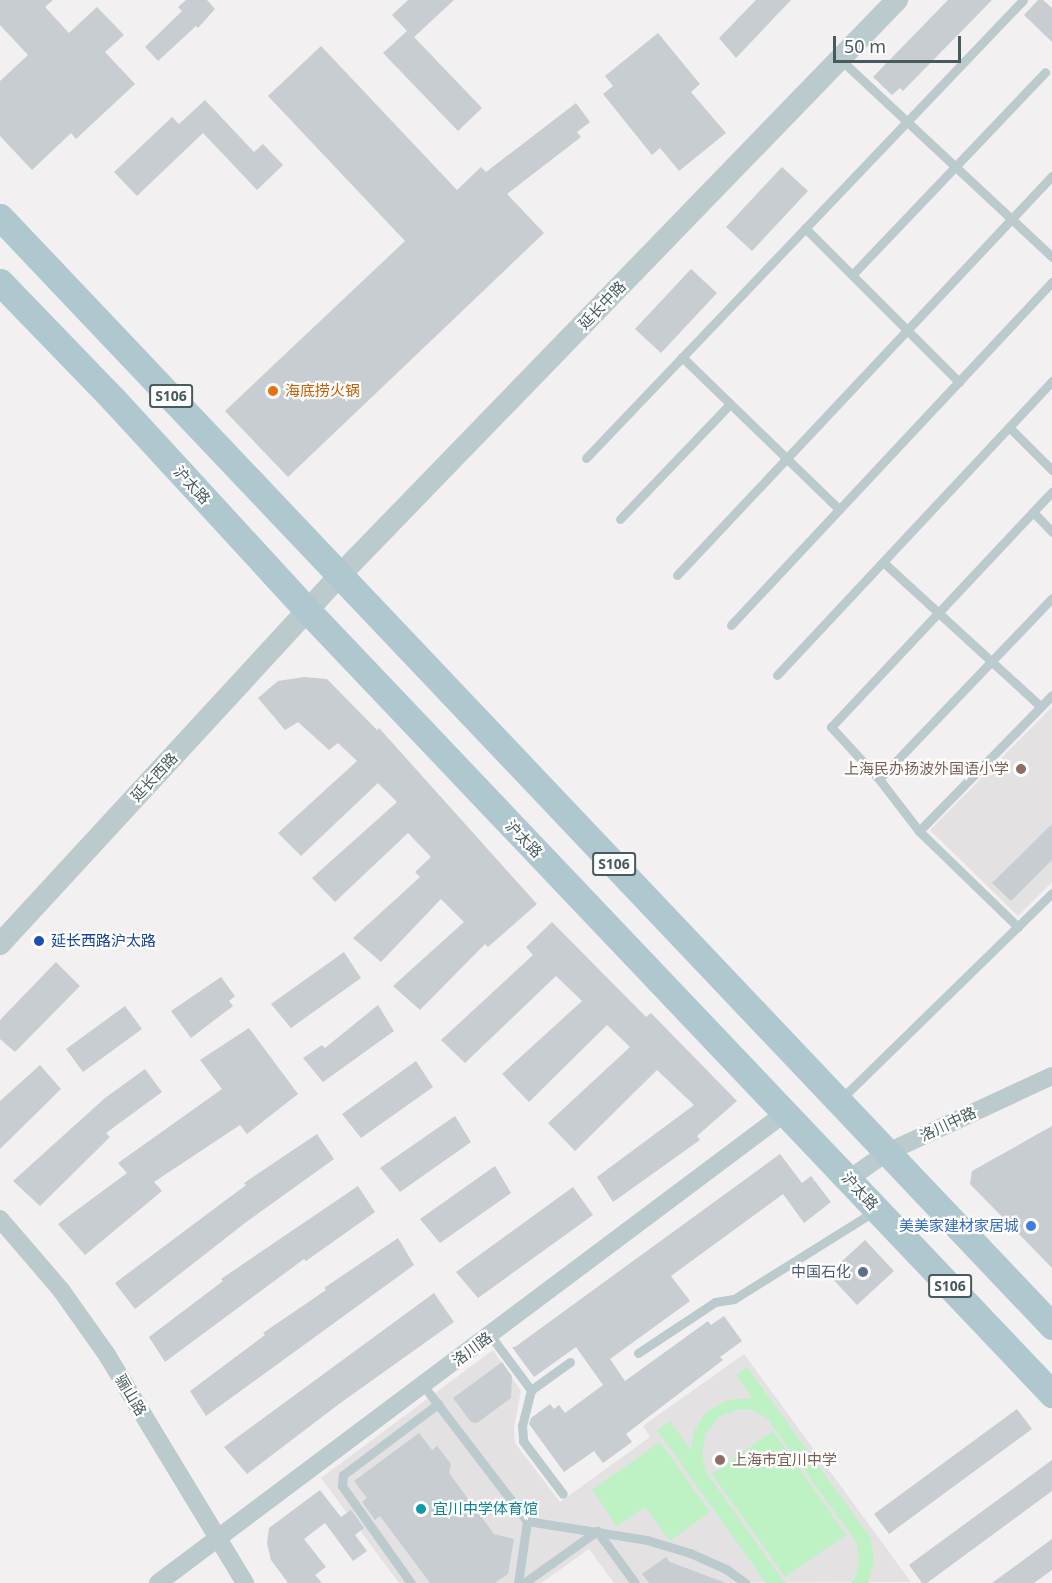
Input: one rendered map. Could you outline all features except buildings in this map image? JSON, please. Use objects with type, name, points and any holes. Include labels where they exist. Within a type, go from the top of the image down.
[{"type":"main road","name":"S106","points":[[0,217],[1052,1326]]},
{"type":"main road","name":"沪太路","points":[[0,282],[114,400],[307,610],[1052,1394]]},
{"type":"street","name":"延长中路","points":[[307,610],[897,0]]},
{"type":"street","name":"延长西路","points":[[0,944],[307,610]]},
{"type":"street","name":"洛川中路","points":[[849,1179],[886,1153],[1052,1076]]},
{"type":"street","name":"洛川路","points":[[158,1583],[785,1113]]},
{"type":"street","name":"骊山路","points":[[0,1219],[61,1290],[107,1355],[245,1583]]},
{"type":"lane","points":[[586,458],[1023,0]]},
{"type":"lane","points":[[841,59],[1052,257]]},
{"type":"lane","points":[[852,275],[1045,72]]},
{"type":"lane","points":[[677,575],[1052,176]]},
{"type":"lane","points":[[806,228],[959,381]]},
{"type":"lane","points":[[731,624],[1052,282]]},
{"type":"lane","points":[[681,357],[839,509]]},
{"type":"lane","points":[[777,675],[1052,381]]},
{"type":"lane","points":[[620,519],[730,404]]},
{"type":"lane","points":[[1009,427],[1052,470]]},
{"type":"lane","points":[[1018,927],[920,831],[879,779],[831,727],[1052,492]]},
{"type":"lane","points":[[1033,512],[1052,532]]},
{"type":"lane","points":[[883,562],[1041,707]]},
{"type":"lane","points":[[879,779],[1052,598]]},
{"type":"lane","points":[[920,831],[1052,695]]},
{"type":"lane","points":[[839,1101],[1052,893]]},
{"type":"lane","points":[[638,1353],[715,1302],[734,1299],[877,1209]]},
{"type":"lane","points":[[490,1335],[531,1390]]},
{"type":"lane","points":[[563,1494],[523,1441],[522,1425],[531,1390],[570,1362]]},
{"type":"lane","points":[[423,1385],[528,1521],[647,1540],[690,1553],[726,1569],[745,1583]]},
{"type":"lane","points":[[411,1583],[342,1486],[343,1475],[438,1404]]},
{"type":"lane","points":[[518,1583],[528,1521]]},
{"type":"lane","points":[[524,1583],[597,1531]]},
{"type":"lane","points":[[597,1531],[635,1583]]},
{"type":"shaded area","name":"上海民办扬波外国语小学","points":[[1052,707],[1052,882],[1018,916],[930,830]]},
{"type":"shaded area","name":"上海市宜川中学","points":[[493,1350],[521,1391],[514,1428],[515,1443],[560,1502],[650,1437],[643,1426],[744,1354],[911,1582],[614,1583],[589,1549],[541,1583],[399,1583],[321,1478]]},
{"type":"green space","points":[[747,1367],[870,1537],[874,1559],[868,1583],[851,1583],[856,1576],[859,1560],[857,1543],[766,1417],[750,1409],[741,1409],[720,1416],[705,1434],[702,1455],[706,1472],[785,1583],[766,1583],[657,1430],[670,1421],[691,1451],[693,1433],[706,1412],[728,1400],[752,1398],[736,1375]]},
{"type":"green space","points":[[773,1431],[846,1535],[785,1577],[712,1474]]},
{"type":"green space","points":[[660,1442],[710,1512],[670,1541],[645,1507],[617,1526],[592,1490]]},
{"type":"place","name":"海底捞火锅","points":[[273,391]]},
{"type":"place","name":"上海民办扬波外国语小学","points":[[1021,769]]},
{"type":"place","name":"延长西路沪太路","points":[[39,941]]},
{"type":"place","name":"美美家建材家居城","points":[[1031,1226]]},
{"type":"place","name":"中国石化","points":[[863,1272]]},
{"type":"place","name":"上海市宜川中学","points":[[720,1460]]},
{"type":"place","name":"宜川中学体育馆","points":[[421,1509]]}]
